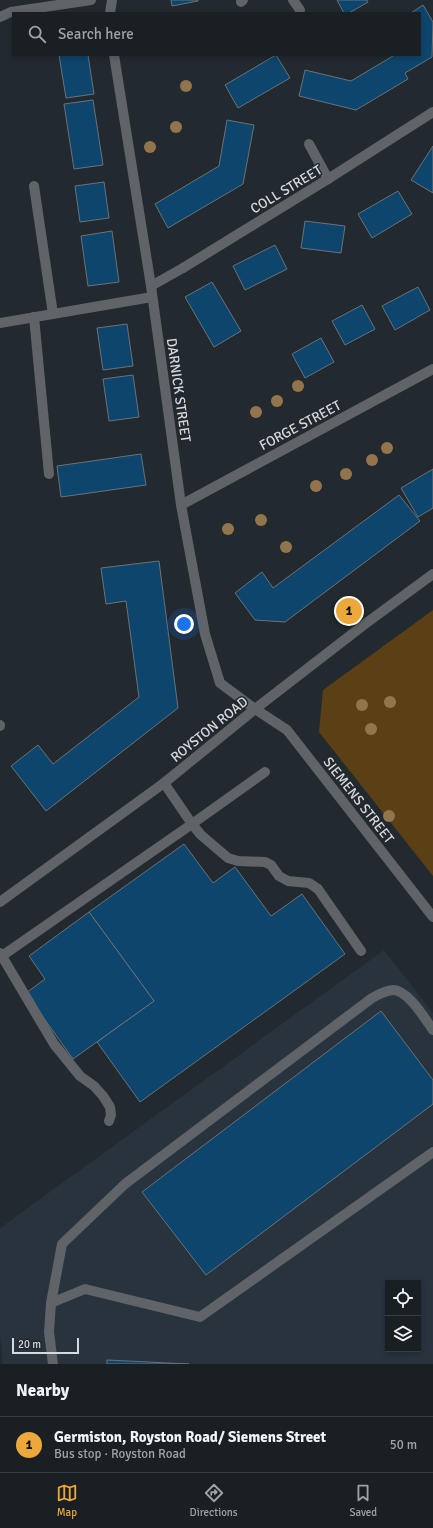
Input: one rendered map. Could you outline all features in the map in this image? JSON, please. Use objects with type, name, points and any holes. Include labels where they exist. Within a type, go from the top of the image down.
[{"type":"street","points":[[0,17],[10,12],[91,0]]},
{"type":"street","points":[[110,12],[112,0]]},
{"type":"street","points":[[293,0],[300,10]]},
{"type":"street","name":"DARNICK STREET","points":[[114,56],[151,286],[181,505],[205,634],[220,682],[255,709]]},
{"type":"street","name":"COLL STREET","points":[[151,286],[328,179],[433,112]]},
{"type":"street","points":[[309,144],[328,179]]},
{"type":"street","points":[[34,186],[53,314]]},
{"type":"street","points":[[0,322],[152,297]]},
{"type":"street","points":[[34,317],[49,474]]},
{"type":"street","name":"FORGE STREET","points":[[181,505],[433,369]]},
{"type":"street","name":"ROYSTON ROAD","points":[[0,902],[164,783],[255,709],[365,624],[433,574]]},
{"type":"street","name":"SIEMENS STREET","points":[[255,709],[287,730],[433,917]]},
{"type":"street","points":[[109,1121],[111,1115],[110,1107],[103,1096],[94,1086],[80,1076],[54,1044],[1,955],[180,834],[265,772]]},
{"type":"street","points":[[164,783],[201,835],[228,858],[238,861],[265,862],[271,865],[279,876],[288,881],[309,883],[318,889],[362,951]]},
{"type":"street","points":[[52,1364],[49,1332],[51,1303],[62,1244],[125,1184],[372,998],[383,992],[395,990],[410,999],[433,1030]]},
{"type":"street","points":[[51,1303],[85,1289],[200,1317],[433,1152]]},
{"type":"shaded area","points":[[433,610],[433,876],[319,732],[323,690]]},
{"type":"shaded area","points":[[384,950],[433,1013],[433,1364],[3,1364],[0,1335],[0,1228]]},
{"type":"building","points":[[171,0],[198,0],[198,1],[172,6]]},
{"type":"building","points":[[337,0],[367,0],[368,2],[351,12],[343,12]]},
{"type":"building","points":[[423,5],[433,22],[432,57],[405,73],[408,79],[356,110],[299,96],[305,70],[351,81],[393,56],[421,56],[421,12],[412,12]]},
{"type":"building","points":[[59,56],[88,56],[94,94],[66,98]]},
{"type":"building","points":[[274,56],[277,56],[290,78],[238,108],[225,85]]},
{"type":"building","points":[[93,100],[103,165],[74,169],[64,104]]},
{"type":"building","points":[[227,120],[254,125],[243,184],[168,228],[155,204],[219,166]]},
{"type":"building","points":[[433,146],[433,193],[411,180]]},
{"type":"building","points":[[104,182],[109,218],[80,222],[75,186]]},
{"type":"building","points":[[398,191],[412,214],[372,238],[358,214]]},
{"type":"building","points":[[305,221],[345,226],[341,253],[301,248]]},
{"type":"building","points":[[112,231],[119,282],[88,286],[81,236]]},
{"type":"building","points":[[275,245],[287,269],[245,290],[233,266]]},
{"type":"building","points":[[212,282],[241,331],[214,347],[185,297]]},
{"type":"building","points":[[418,287],[430,310],[395,330],[382,306]]},
{"type":"building","points":[[362,305],[375,329],[345,345],[332,321]]},
{"type":"building","points":[[127,324],[133,366],[103,370],[97,328]]},
{"type":"building","points":[[321,338],[334,362],[305,378],[292,354]]},
{"type":"building","points":[[133,375],[139,417],[109,421],[103,379]]},
{"type":"building","points":[[141,454],[146,485],[61,497],[57,466]]},
{"type":"building","points":[[433,469],[433,508],[418,517],[401,488]]},
{"type":"building","points":[[399,495],[420,521],[285,622],[255,620],[235,593],[262,572],[273,588]]},
{"type":"building","points":[[159,561],[178,708],[46,811],[11,766],[38,745],[53,764],[139,697],[126,601],[106,604],[101,568]]},
{"type":"building","points":[[184,844],[213,883],[235,867],[271,916],[302,894],[345,954],[140,1102],[97,1042],[154,1001],[89,912]]},
{"type":"building","points":[[89,912],[154,1001],[73,1059],[26,993],[45,979],[29,956]]},
{"type":"building","points":[[381,1011],[433,1080],[433,1104],[206,1275],[142,1192]]},
{"type":"building","points":[[107,1360],[189,1364],[107,1364]]},
{"type":"place","name":"Germiston, Royston Road/ Siemens Street","points":[[349,611]]}]
